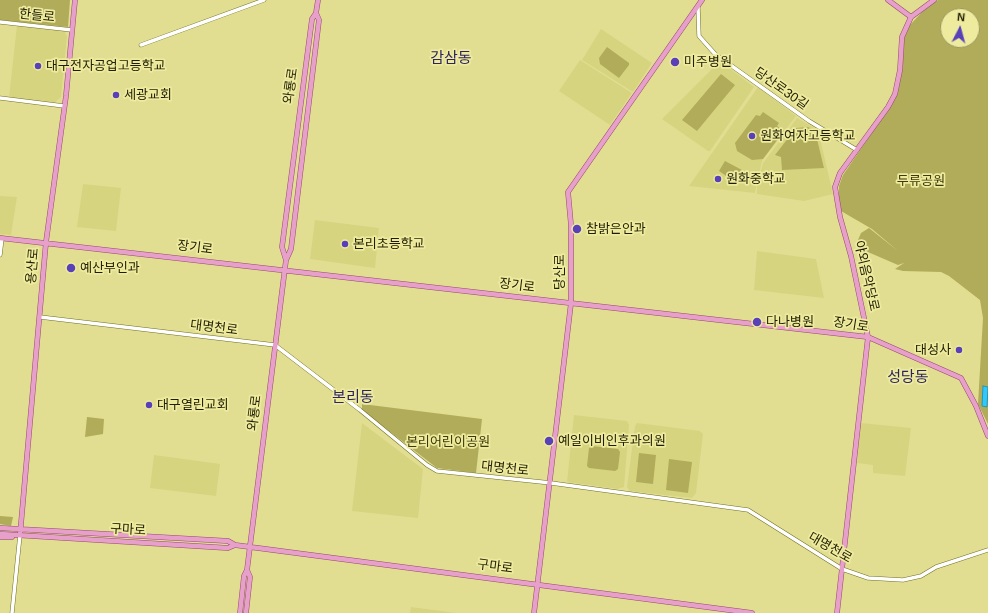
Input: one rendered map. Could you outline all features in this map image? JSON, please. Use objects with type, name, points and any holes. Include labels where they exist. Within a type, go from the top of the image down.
[{"type":"main road","name":"용산로","points":[[18,535],[20,529],[46,242],[64,106],[75,0]]},
{"type":"main road","points":[[313,0],[317,7]]},
{"type":"main road","name":"와룡로","points":[[286,260],[282,247],[312,19],[316,13],[318,0]]},
{"type":"main road","points":[[317,7],[321,0]]},
{"type":"main road","name":"당산로","points":[[534,613],[551,483],[571,303],[571,225],[568,192],[702,0]]},
{"type":"main road","points":[[888,0],[911,17]]},
{"type":"main road","name":"야외음악당로","points":[[837,613],[868,338],[835,187],[840,173],[888,107],[895,94],[900,70],[902,37],[911,17],[934,0]]},
{"type":"main road","name":"와룡로","points":[[240,613],[244,576],[247,570],[284,270],[286,260],[291,249],[319,20],[316,13]]},
{"type":"main road","name":"장기로","points":[[1,238],[868,338],[961,378],[976,406],[988,436]]},
{"type":"main road","name":"구마로","points":[[0,528],[228,541],[235,545],[752,613]]},
{"type":"main road","points":[[0,534],[18,535]]},
{"type":"main road","points":[[0,537],[18,535]]},
{"type":"main road","name":"구마로","points":[[18,535],[228,548],[235,545]]},
{"type":"main road","name":"와룡로","points":[[246,613],[250,577],[247,570]]},
{"type":"street","points":[[141,45],[264,0]]},
{"type":"street","name":"당산로30길","points":[[698,7],[700,36],[715,54],[808,121],[857,150]]},
{"type":"street","name":"한들로","points":[[0,22],[72,30]]},
{"type":"street","points":[[0,98],[64,106]]},
{"type":"street","points":[[0,255],[1,238]]},
{"type":"street","name":"대명천로","points":[[40,317],[275,345],[360,410],[427,465],[437,471],[551,483],[748,510],[842,569],[868,578],[903,580],[921,576],[936,567],[988,550]]},
{"type":"street","points":[[12,613],[18,535]]},
{"type":"shaded area","name":"대구전자공업고등학교","points":[[17,25],[64,31],[67,36],[61,97],[54,103],[9,98]]},
{"type":"shaded area","points":[[601,29],[652,63],[633,92],[582,60]]},
{"type":"shaded area","points":[[580,60],[632,93],[610,125],[559,91]]},
{"type":"shaded area","points":[[721,62],[754,87],[710,151],[708,151],[662,119],[718,63]]},
{"type":"shaded area","name":"원화여자고등학교","points":[[758,87],[796,116],[762,161],[755,193],[689,186]]},
{"type":"shaded area","points":[[797,118],[818,130],[833,194],[804,201],[757,194],[757,184],[763,163]]},
{"type":"shaded area","points":[[83,184],[121,188],[116,231],[77,227]]},
{"type":"shaded area","points":[[0,196],[17,197],[11,235],[0,234]]},
{"type":"shaded area","name":"본리초등학교","points":[[315,220],[379,228],[375,268],[310,259]]},
{"type":"shaded area","points":[[757,251],[816,259],[824,298],[754,290]]},
{"type":"shaded area","points":[[574,415],[627,421],[629,425],[624,487],[618,489],[567,482]]},
{"type":"shaded area","points":[[362,423],[423,469],[418,518],[352,511]]},
{"type":"shaded area","points":[[637,423],[700,431],[703,434],[696,493],[692,498],[630,491],[627,487],[635,426]]},
{"type":"shaded area","points":[[861,423],[911,428],[905,476],[873,473],[873,465],[857,463]]},
{"type":"shaded area","points":[[154,455],[220,464],[216,496],[150,488]]},
{"type":"shaded area","points":[[411,607],[456,613],[410,613]]},
{"type":"green space","points":[[0,0],[70,0],[68,27],[0,20]]},
{"type":"green space","name":"두류공원","points":[[938,0],[988,0],[988,424],[978,404],[983,318],[980,300],[949,276],[941,272],[903,271],[895,269],[904,263],[898,265],[861,249],[858,240],[861,233],[869,228],[898,251],[872,229],[841,211],[839,186],[843,175],[889,108],[896,95],[902,70],[904,38],[910,25],[922,12]]},
{"type":"green space","points":[[607,47],[629,63],[619,78],[600,64],[599,58]]},
{"type":"green space","points":[[721,74],[735,85],[697,131],[682,120]]},
{"type":"green space","points":[[763,112],[779,123],[777,126],[784,131],[763,159],[752,160],[737,151],[735,143],[756,115],[760,116]]},
{"type":"green space","points":[[808,127],[815,131],[824,168],[782,170],[781,157],[775,155],[796,128]]},
{"type":"green space","points":[[725,161],[742,170],[739,183],[735,182],[719,171]]},
{"type":"green space","name":"본리어린이공원","points":[[362,404],[482,419],[476,473],[437,468],[362,410]]},
{"type":"green space","points":[[87,417],[104,419],[103,434],[85,437]]},
{"type":"green space","points":[[592,446],[618,449],[620,452],[618,469],[615,471],[589,468],[587,466],[589,448]]},
{"type":"green space","points":[[639,453],[656,455],[653,484],[636,482]]},
{"type":"green space","points":[[669,459],[692,462],[688,493],[666,490]]},
{"type":"green space","points":[[0,516],[13,517],[11,526],[0,524]]},
{"type":"water","points":[[983,386],[988,387],[987,407],[982,406]]},
{"type":"place","name":"미주병원","points":[[675,62]]},
{"type":"place","name":"대구전자공업고등학교","points":[[38,66]]},
{"type":"place","name":"세광교회","points":[[116,95]]},
{"type":"place","name":"원화여자고등학교","points":[[752,136]]},
{"type":"place","name":"원화중학교","points":[[718,179]]},
{"type":"place","name":"참밝은안과","points":[[577,229]]},
{"type":"place","name":"본리초등학교","points":[[345,244]]},
{"type":"place","name":"예산부인과","points":[[71,268]]},
{"type":"place","name":"다나병원","points":[[757,322]]},
{"type":"place","name":"대성사","points":[[959,350]]},
{"type":"place","name":"대구열린교회","points":[[149,405]]},
{"type":"place","name":"예일이비인후과의원","points":[[549,441]]},
{"type":"district","name":"감삼동","points":[[451,59]]},
{"type":"district","name":"성당동","points":[[908,378]]},
{"type":"district","name":"본리동","points":[[353,398]]}]
